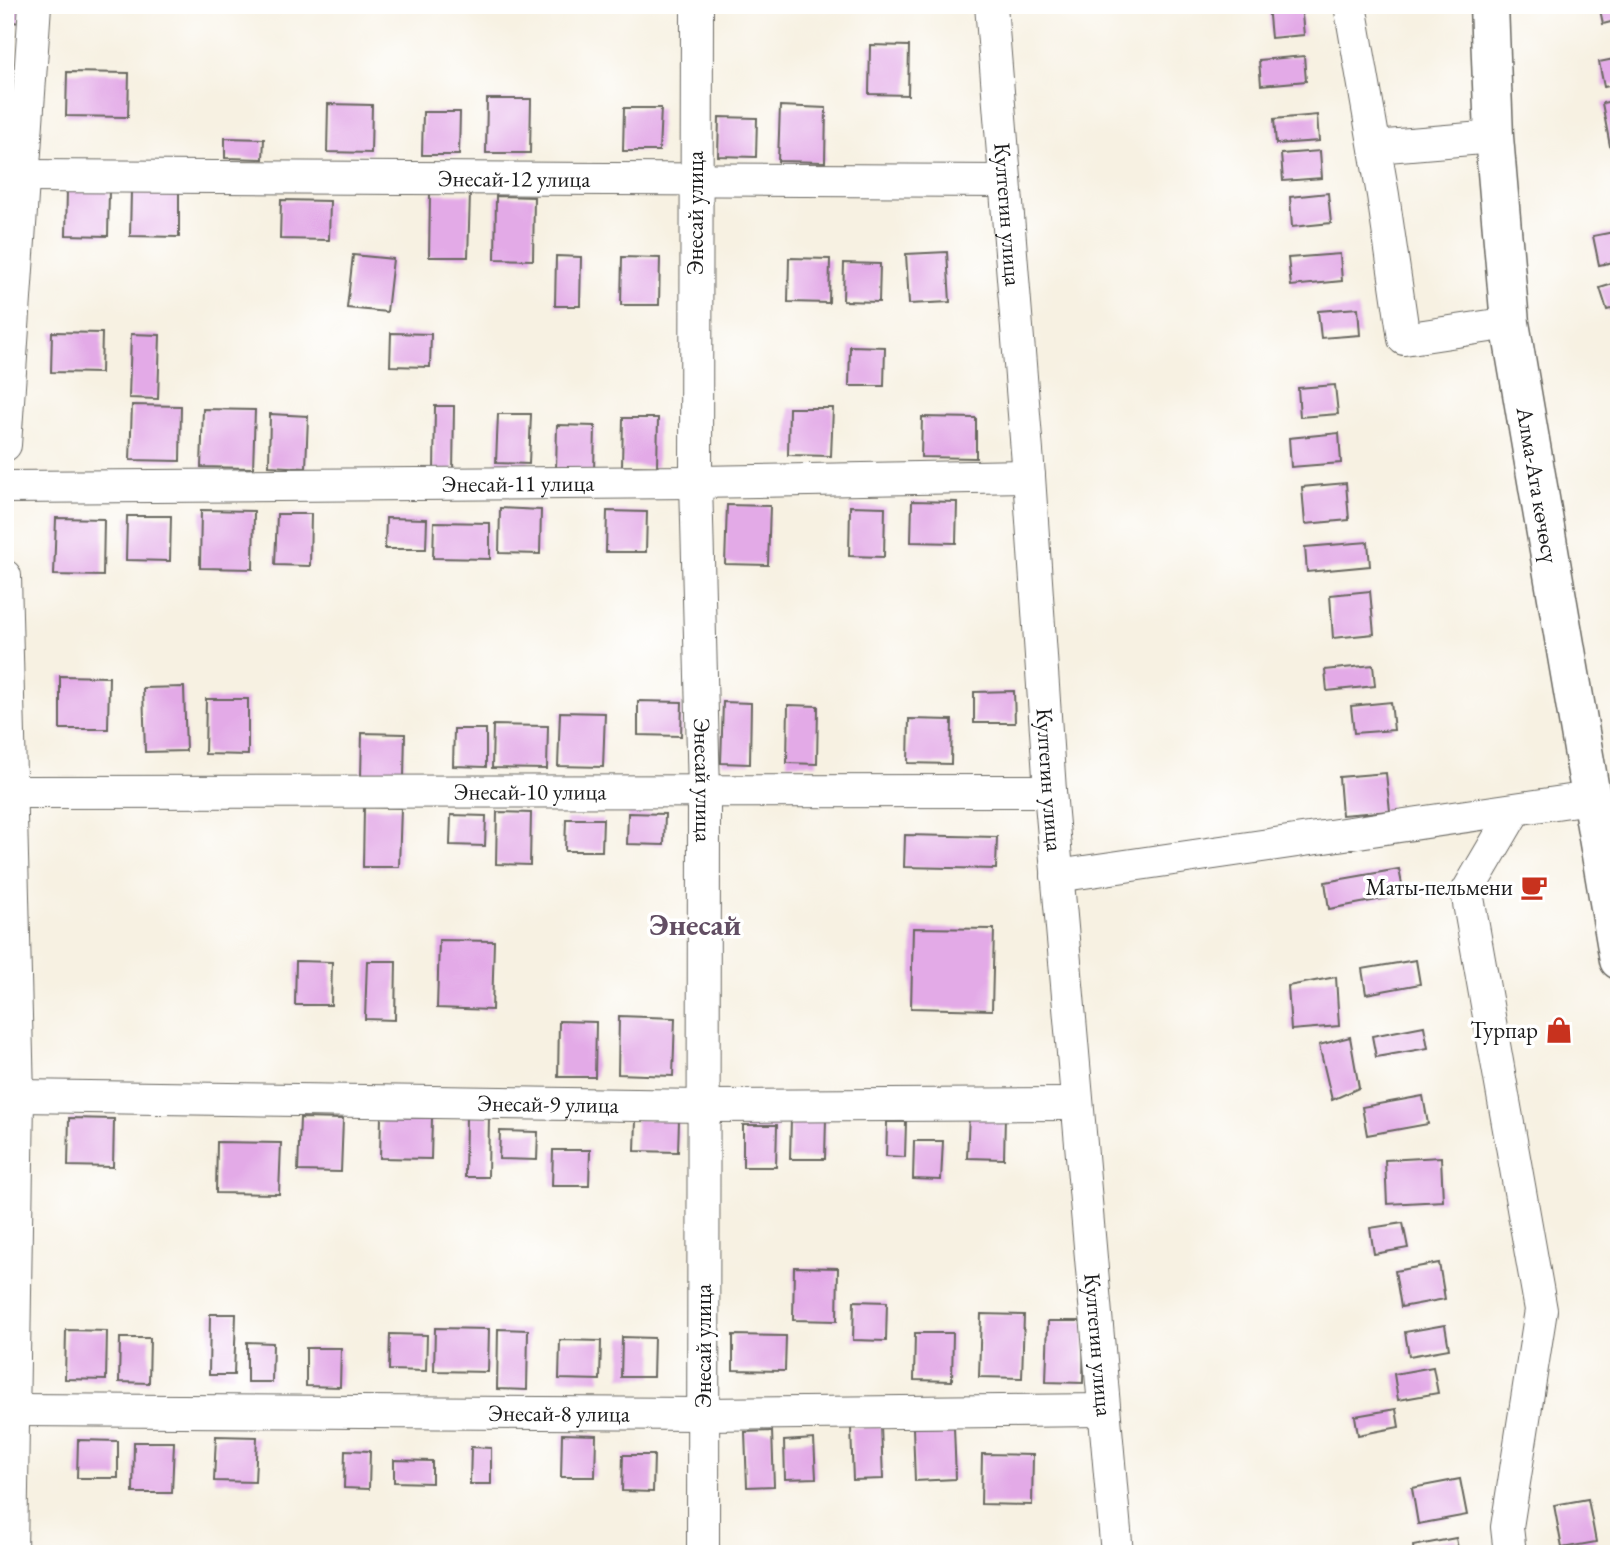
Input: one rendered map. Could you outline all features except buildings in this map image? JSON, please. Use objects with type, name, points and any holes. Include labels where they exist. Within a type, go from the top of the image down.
[{"type":"main road","name":"Алма-Ата көчөсү","points":[[1489,5],[1494,137],[1510,323],[1619,960]]},
{"type":"street","points":[[5,445],[35,5]]},
{"type":"street","name":"Энесай улица","points":[[697,5],[696,482],[704,792],[703,1554]]},
{"type":"street","name":"Култегин улица","points":[[991,5],[1029,477],[1049,791],[1116,1554]]},
{"type":"street","points":[[1350,5],[1404,339],[1510,323]]},
{"type":"street","points":[[1375,147],[1494,137]]},
{"type":"street","name":"Энесай-12 улица","points":[[22,176],[1005,181]]},
{"type":"street","name":"Энесай-11 улица","points":[[5,487],[1029,477]]},
{"type":"street","points":[[5,576],[18,1096],[11,1554]]},
{"type":"street","name":"Энесай-10 улица","points":[[12,792],[1049,791]]},
{"type":"street","points":[[1057,876],[1590,798]]},
{"type":"street","points":[[1510,1554],[1507,1527],[1541,1310],[1467,892],[1515,810]]},
{"type":"street","name":"Энесай-9 улица","points":[[18,1096],[703,1106],[1077,1104]]},
{"type":"street","name":"Энесай-8 улица","points":[[13,1410],[704,1414],[1104,1410]]},
{"type":"place","name":"Маты-пельмени","points":[[1534,887]]},
{"type":"place","name":"Турпар","points":[[1559,1030]]},
{"type":"district","name":"Энесай","points":[[695,924]]}]
